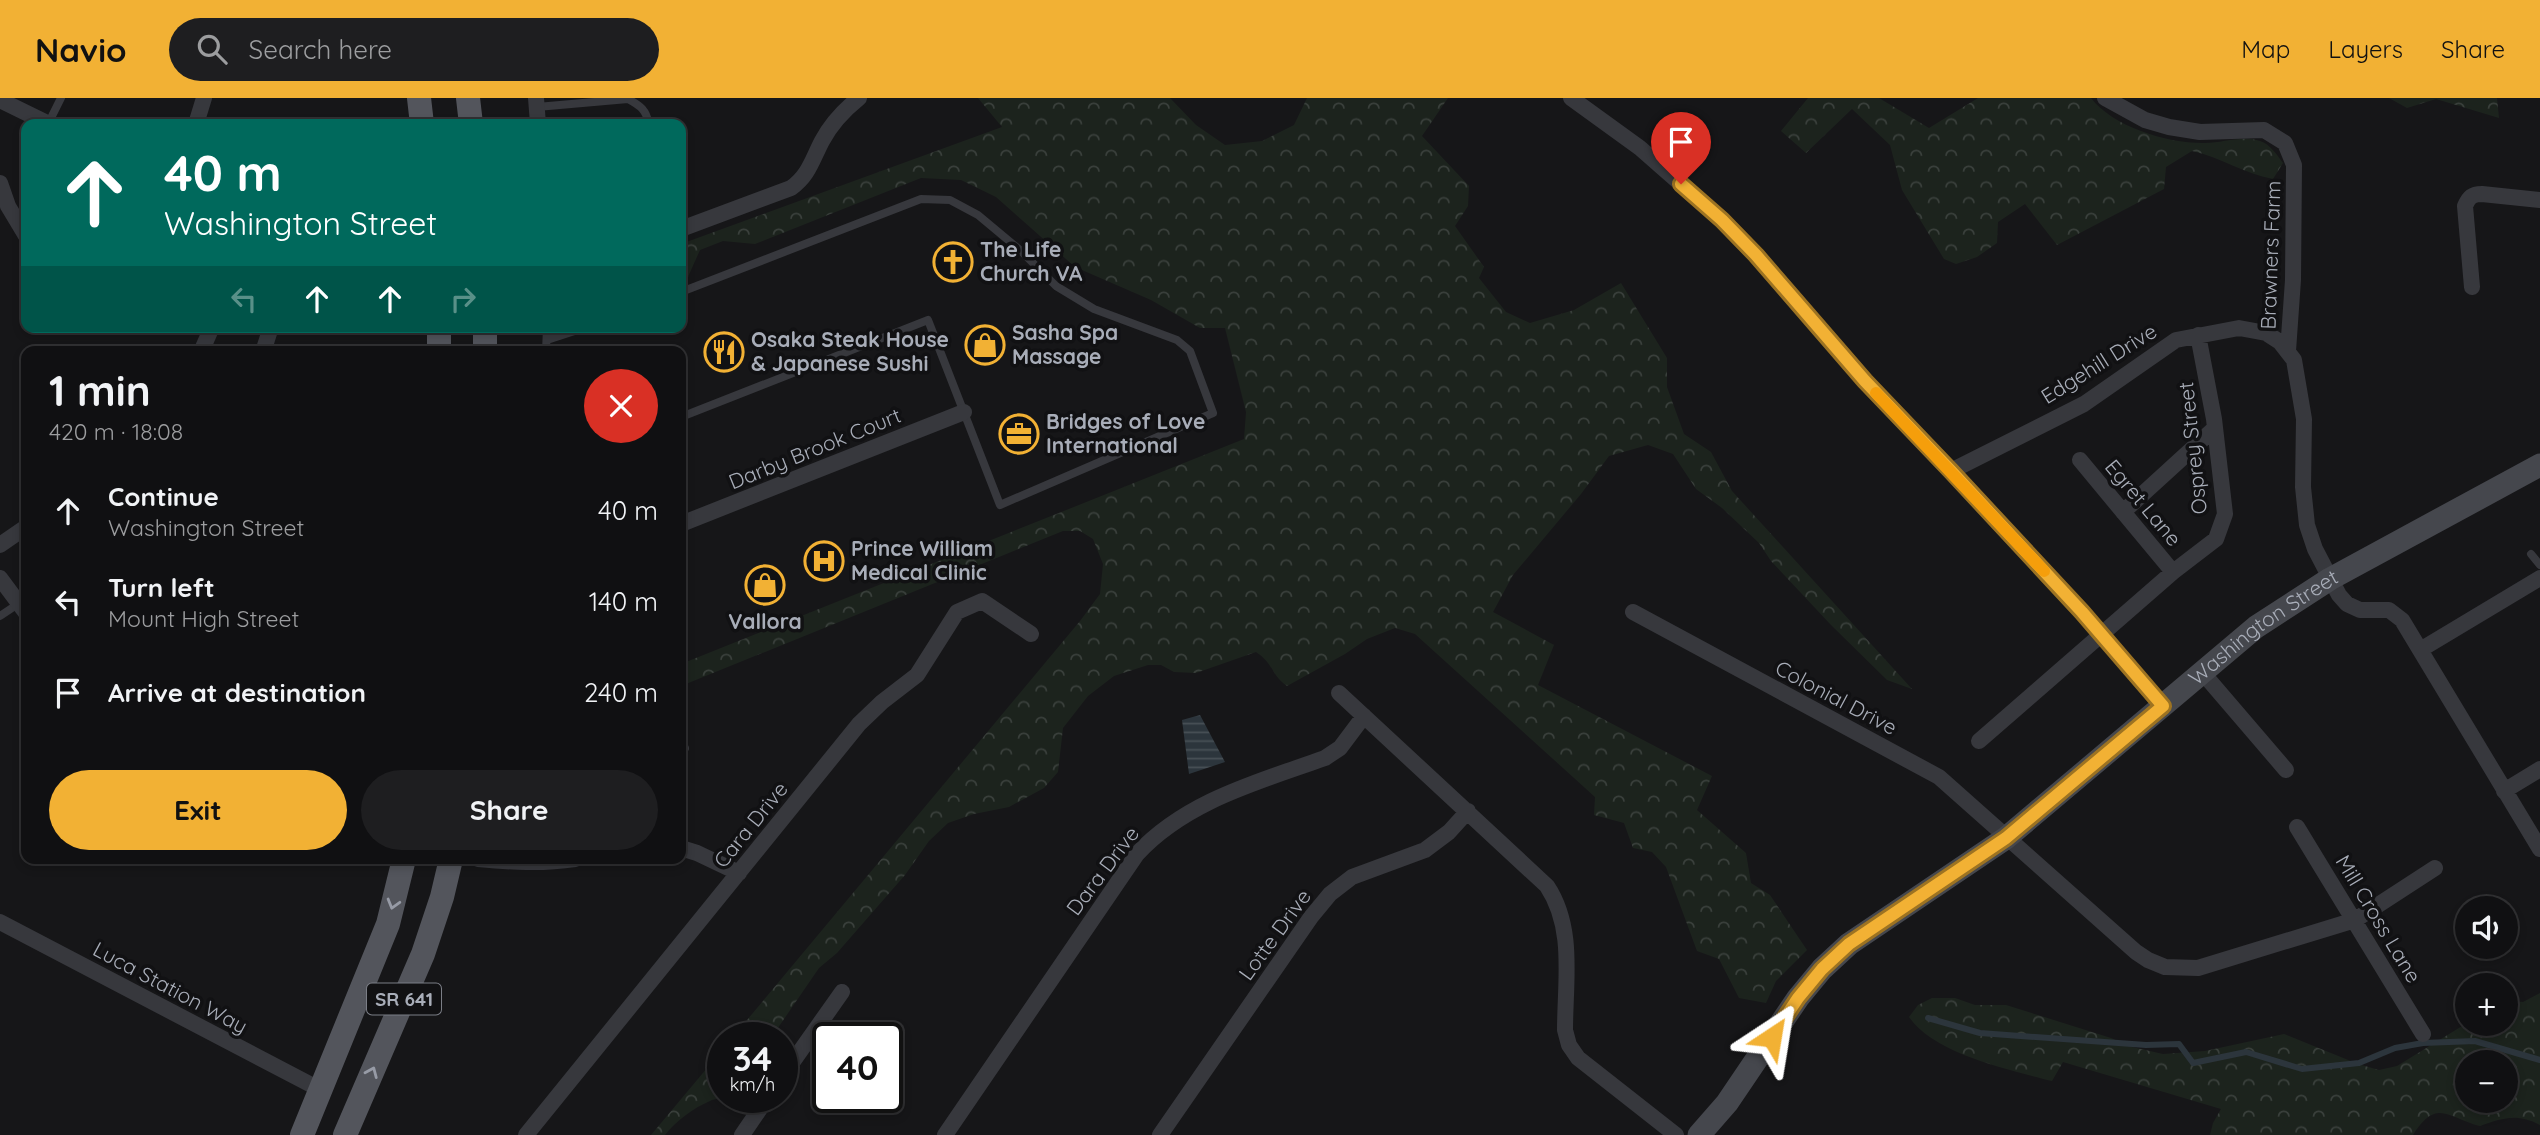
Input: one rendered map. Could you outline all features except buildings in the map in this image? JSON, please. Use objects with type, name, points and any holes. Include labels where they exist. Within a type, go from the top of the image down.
[{"type":"main road","points":[[419,98],[421,119]]},
{"type":"main road","points":[[468,98],[470,119]]},
{"type":"main road","name":"SR 641","points":[[302,1135],[388,924],[403,864]]},
{"type":"main road","name":"SR 641","points":[[345,1135],[423,954],[450,864]]},
{"type":"street","points":[[198,119],[204,98]]},
{"type":"street","points":[[686,227],[791,188],[810,170],[822,140],[834,123],[859,98]]},
{"type":"street","points":[[1571,98],[1640,148],[1722,220],[1756,255],[1865,381],[2103,636],[2163,706]]},
{"type":"street","name":"Brawners Farm","points":[[2105,98],[2145,120],[2169,127],[2200,132],[2264,130],[2285,143],[2294,165],[2293,279],[2288,351]]},
{"type":"street","points":[[0,100],[39,119]]},
{"type":"street","points":[[0,183],[8,206],[21,228]]},
{"type":"street","points":[[2472,287],[2465,206],[2468,198],[2482,194],[2540,200]]},
{"type":"street","name":"Edgehill Drive","points":[[1951,471],[2084,404],[2176,340],[2239,328],[2266,334],[2280,342],[2288,351]]},
{"type":"street","name":"Osprey Street","points":[[1979,741],[2174,572],[2216,539],[2225,514],[2215,428],[2198,335]]},
{"type":"street","points":[[2288,351],[2294,360],[2304,419],[2303,487],[2307,526],[2330,579],[2342,599],[2356,609],[2389,610],[2402,620],[2540,849]]},
{"type":"street","name":"Darby Brook Court","points":[[686,522],[964,412]]},
{"type":"street","points":[[2123,512],[2215,428]]},
{"type":"street","name":"Egret Lane","points":[[2080,460],[2174,572]]},
{"type":"street","name":"Washington Street","points":[[1699,1135],[1727,1103],[1798,998],[1843,948],[2006,838],[2256,627],[2330,579],[2540,465]]},
{"type":"street","points":[[0,545],[21,530]]},
{"type":"street","points":[[0,578],[21,607]]},
{"type":"street","points":[[2420,650],[2540,578]]},
{"type":"street","name":"Cara Drive","points":[[527,1135],[869,712],[913,680],[924,667],[957,612],[982,601],[1031,634]]},
{"type":"street","name":"Colonial Drive","points":[[1633,612],[1939,777],[2137,952],[2165,967],[2198,968],[2355,920],[2435,868]]},
{"type":"street","points":[[2202,672],[2286,770]]},
{"type":"street","points":[[1339,693],[1547,886],[1558,902],[1566,936],[1565,1030],[1573,1052],[1676,1135]]},
{"type":"street","name":"Dara Drive","points":[[945,1135],[1137,854],[1152,838],[1213,799],[1325,758],[1339,748],[1364,716]]},
{"type":"street","points":[[2504,791],[2540,769]]},
{"type":"street","name":"Lotte Drive","points":[[1160,1135],[1311,916],[1330,894],[1352,877],[1425,850],[1449,832],[1468,811]]},
{"type":"street","name":"Mill Cross Lane","points":[[2297,827],[2423,1034]]},
{"type":"street","points":[[686,850],[739,873]]},
{"type":"street","name":"Luca Station Way","points":[[0,922],[321,1090]]},
{"type":"street","points":[[798,1054],[842,992]]},
{"type":"street","points":[[742,1135],[757,1113]]},
{"type":"lane","points":[[51,119],[61,98]]},
{"type":"lane","points":[[536,102],[628,99],[646,112],[648,119]]},
{"type":"lane","points":[[686,290],[921,199],[950,200],[978,215],[1020,250],[1056,286],[1094,309],[1177,340],[1190,351],[1213,413],[1000,505],[928,320],[686,415]]},
{"type":"lane","points":[[546,346],[547,333]]},
{"type":"lane","points":[[547,340],[569,333]]},
{"type":"lane","points":[[2531,554],[2540,565]]},
{"type":"lane","points":[[0,616],[21,608]]},
{"type":"green space","points":[[978,98],[1170,98],[1196,125],[1225,145],[1262,141],[1294,125],[1307,98],[1448,98],[1422,136],[1469,186],[1468,206],[1455,226],[1484,267],[1479,278],[1506,312],[1530,323],[1574,310],[1621,283],[1667,358],[1667,387],[1684,434],[1711,452],[1732,491],[1912,689],[1887,680],[1831,625],[1771,561],[1759,543],[1722,508],[1696,489],[1673,454],[1648,445],[1609,456],[1513,575],[1493,612],[1554,645],[1538,685],[1712,776],[1697,810],[1746,853],[1751,883],[1770,895],[1807,950],[1776,981],[1766,1003],[1739,998],[1719,959],[1697,951],[1666,867],[1652,852],[1633,848],[1624,823],[1594,815],[1595,797],[1415,634],[1395,628],[1367,639],[1287,686],[1256,652],[1196,673],[1174,672],[1161,665],[1148,665],[1114,676],[1088,696],[1063,728],[1058,772],[1044,788],[1009,807],[974,814],[948,823],[929,841],[905,875],[837,953],[819,968],[782,1022],[745,1022],[1080,621],[1100,594],[1103,564],[1093,539],[1080,531],[1063,531],[686,684],[686,662],[1244,439],[1246,412],[1225,328],[1200,328],[1151,300],[1075,267],[996,197],[961,180],[921,178],[755,244],[723,241],[700,250],[686,279],[686,242],[1002,127]]},
{"type":"green space","points":[[1808,98],[1879,98],[1929,128],[1978,98],[2091,98],[2113,117],[2143,132],[2191,143],[2253,139],[2267,145],[2283,163],[2273,179],[2192,151],[2166,167],[2164,189],[2057,245],[2025,204],[1998,222],[1997,243],[1977,257],[1956,264],[1944,259],[1902,190],[1890,145],[1852,109],[1806,153],[1781,131]]},
{"type":"green space","points":[[2389,98],[2497,98],[2499,118],[2436,99],[2407,108]]},
{"type":"green space","points":[[2540,993],[2540,1125],[2524,1119],[2510,1118],[2480,1126],[2451,1115],[2436,1113],[2421,1123],[2413,1135],[2210,1135],[2221,1109],[2063,1062],[2052,1081],[1995,1066],[1954,1051],[1936,1041],[1909,1017],[1918,1005],[1932,998],[1955,998],[1975,1005],[2006,1005],[2132,1047],[2163,1054],[2205,1051],[2284,1034],[2379,1070],[2397,1066],[2455,1030],[2455,1036],[2518,1036],[2518,1001],[2523,1002]]},
{"type":"green space","points":[[707,1068],[707,1102],[680,1120],[665,1135],[651,1135]]},
{"type":"shaded area","points":[[1200,715],[1225,762],[1189,774],[1182,720]]},
{"type":"waterway","points":[[1928,1018],[1980,1033],[2146,1045],[2179,1044],[2193,1063],[2246,1052],[2302,1069],[2359,1063],[2395,1048],[2423,1043],[2475,1041],[2540,1060]]},
{"type":"slow traffic","points":[[1876,393],[2044,571]]},
{"type":"place","name":"The Life Church VA","points":[[953,262]]},
{"type":"place","name":"Sasha Spa Massage","points":[[985,345]]},
{"type":"place","name":"Osaka Steak House & Japanese Sushi","points":[[724,352]]},
{"type":"place","name":"Bridges of Love International","points":[[1019,434]]},
{"type":"place","name":"Prince William Medical Clinic","points":[[824,561]]},
{"type":"place","name":"Vallora","points":[[765,585]]},
{"type":"route","points":[[1681,184],[1756,255],[1865,381],[2082,612],[2163,706],[2006,838],[1849,944],[1822,969],[1798,998],[1772,1037]]}]
